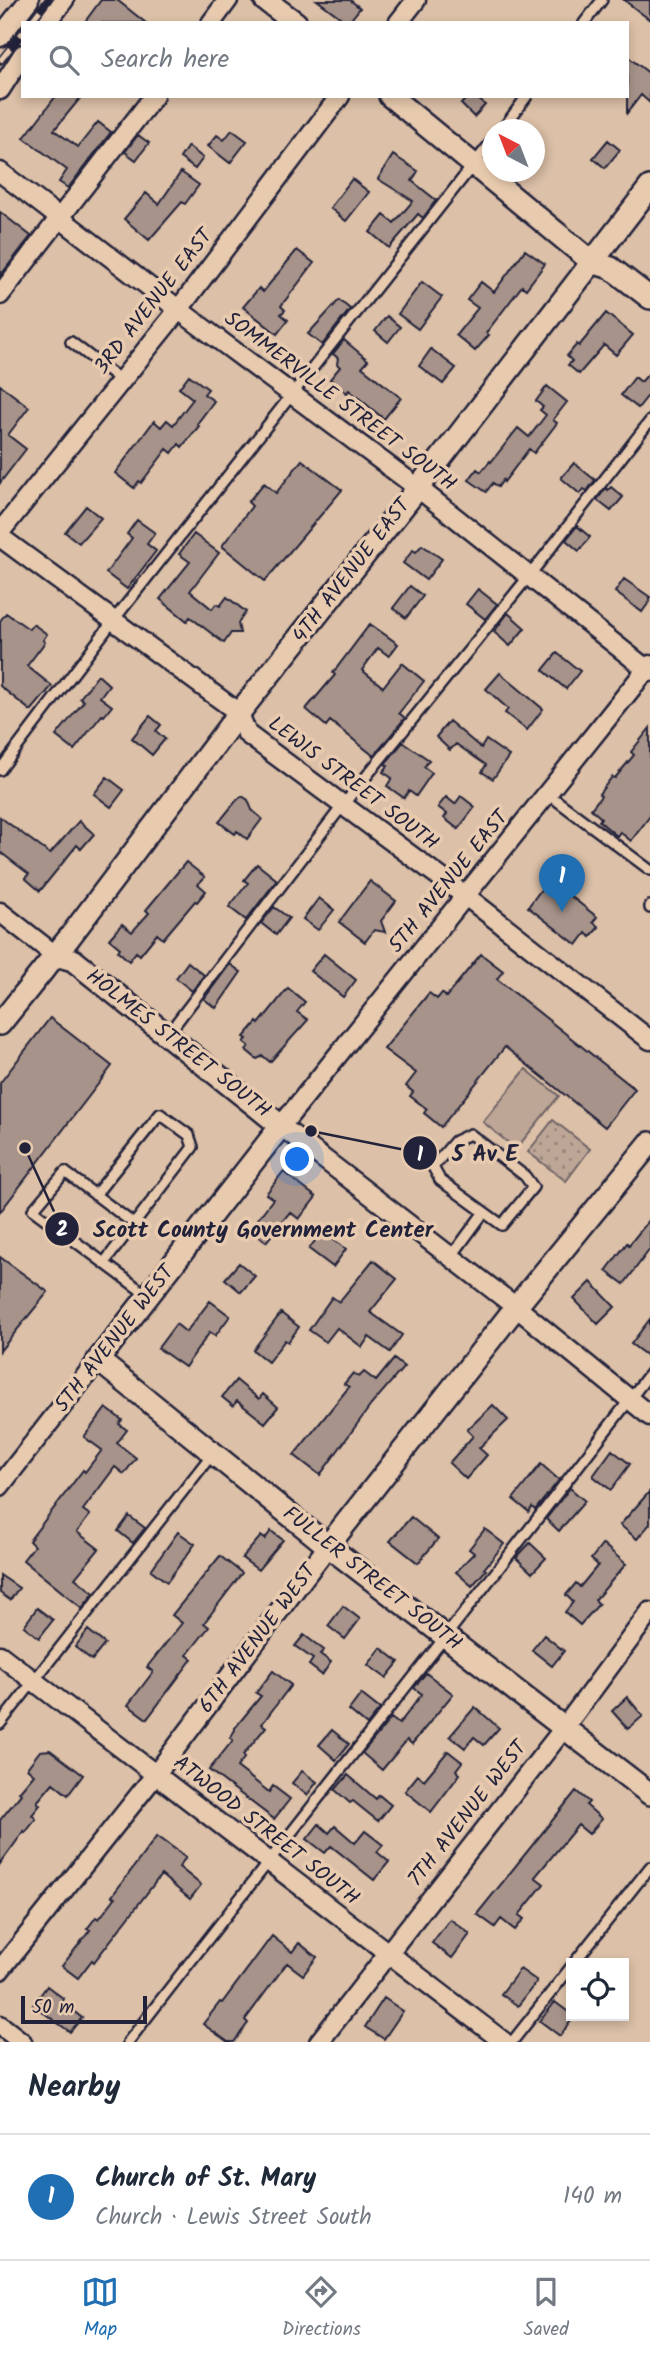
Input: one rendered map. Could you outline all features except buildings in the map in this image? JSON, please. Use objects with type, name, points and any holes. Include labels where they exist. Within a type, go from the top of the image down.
[{"type":"street","points":[[0,37],[29,0]]},
{"type":"street","points":[[48,21],[64,0]]},
{"type":"street","points":[[212,21],[228,0]]},
{"type":"street","points":[[265,0],[293,21]]},
{"type":"street","points":[[400,21],[416,0]]},
{"type":"street","points":[[0,90],[21,57]]},
{"type":"street","points":[[0,295],[152,98]]},
{"type":"street","name":"3RD AVENUE EAST","points":[[0,535],[179,309],[338,98]]},
{"type":"street","points":[[392,98],[592,262],[611,268],[650,298]]},
{"type":"street","name":"SOMMERVILLE STREET SOUTH","points":[[0,172],[418,488],[649,669]]},
{"type":"street","name":"4TH AVENUE EAST","points":[[0,1024],[650,187]]},
{"type":"street","name":"LEWIS STREET SOUTH","points":[[0,535],[239,713],[247,734],[467,897],[650,1040]]},
{"type":"street","name":"5TH AVENUE EAST","points":[[281,1126],[649,669]]},
{"type":"street","name":"HOLMES STREET SOUTH","points":[[0,912],[55,955],[72,960],[516,1307],[650,1416]]},
{"type":"street","name":"5TH AVENUE WEST","points":[[0,1486],[281,1126]]},
{"type":"street","name":"6TH AVENUE WEST","points":[[0,1970],[156,1774],[328,1546],[516,1307],[650,1143]]},
{"type":"street","name":"FULLER STREET SOUTH","points":[[98,1360],[328,1546],[650,1794]]},
{"type":"street","name":"7TH AVENUE WEST","points":[[319,2042],[564,1728],[650,1612]]},
{"type":"street","name":"ATWOOD STREET SOUTH","points":[[0,1655],[505,2042]]},
{"type":"street","points":[[0,2025],[22,2042]]},
{"type":"lane","points":[[586,21],[602,0]]},
{"type":"lane","points":[[510,119],[526,98]]},
{"type":"lane","points":[[0,770],[113,621],[482,154]]},
{"type":"lane","points":[[71,342],[122,381]]},
{"type":"lane","points":[[167,1035],[343,805],[529,576],[650,421]]},
{"type":"lane","points":[[548,794],[650,870]]},
{"type":"lane","points":[[95,1195],[160,1114],[189,1135],[193,1147],[104,1263]]},
{"type":"lane","points":[[470,1134],[525,1176],[533,1187],[502,1225],[484,1212],[440,1180],[433,1167],[455,1141],[470,1134]]},
{"type":"lane","points":[[134,1224],[65,1172],[33,1210],[148,1296]]},
{"type":"lane","points":[[451,1257],[484,1212]]},
{"type":"lane","points":[[128,2042],[447,1637],[650,1373]]},
{"type":"lane","points":[[0,1724],[213,1453]]},
{"type":"lane","points":[[578,1958],[650,1867]]},
{"type":"lane","points":[[512,2042],[566,1974]]},
{"type":"shaded area","points":[[526,1069],[559,1096],[516,1149],[483,1122]]},
{"type":"shaded area","points":[[553,1120],[590,1149],[566,1181],[528,1152]]},
{"type":"railway","points":[[32,21],[48,0]]},
{"type":"railway","points":[[0,61],[21,35]]},
{"type":"place","name":"Church of St. Mary","points":[[562,912]]},
{"type":"place","name":"5 Av E","points":[[311,1131]]},
{"type":"place","name":"Scott County Government Center","points":[[25,1148]]}]
